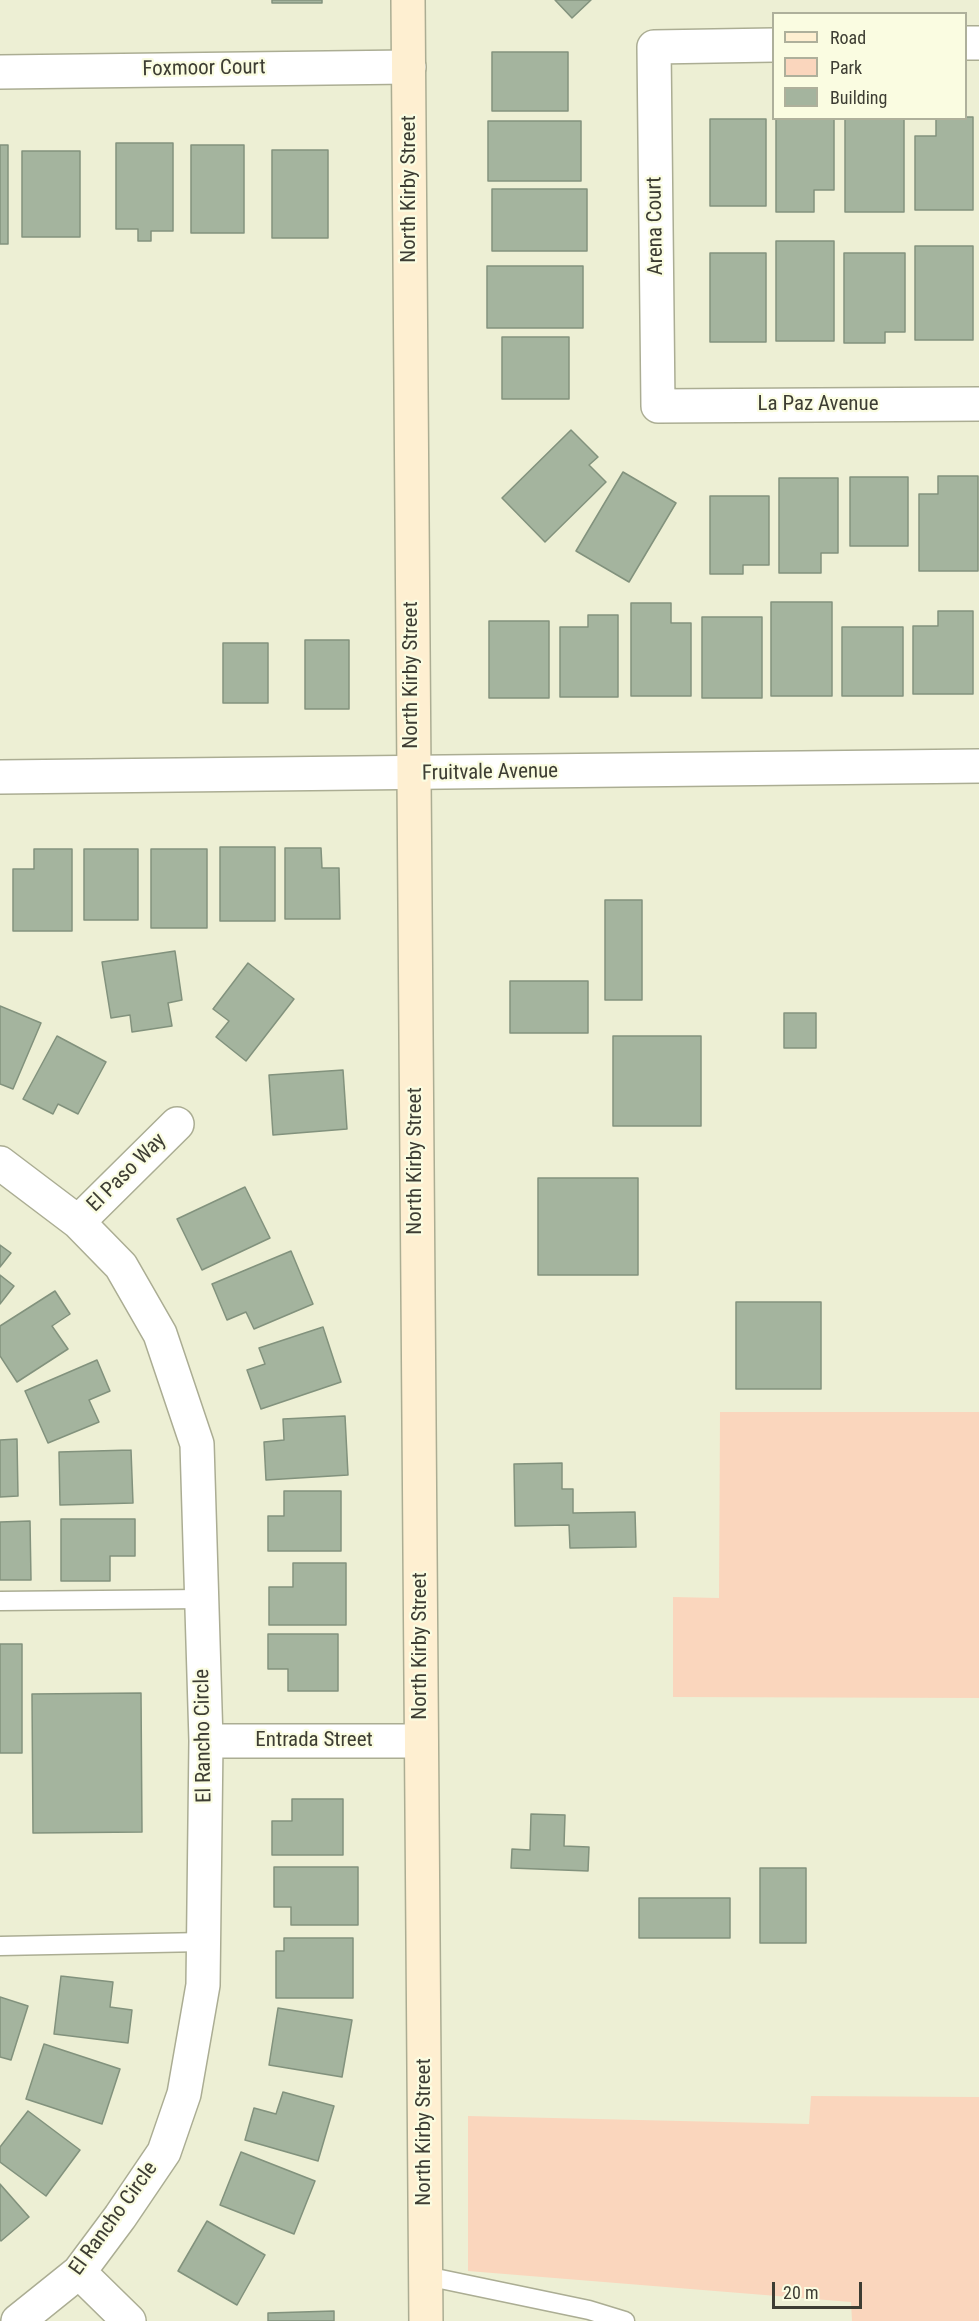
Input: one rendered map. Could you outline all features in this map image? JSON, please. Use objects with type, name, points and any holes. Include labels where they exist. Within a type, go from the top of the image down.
[{"type":"street","name":"North Kirby Street","points":[[408,0],[426,2321]]},
{"type":"street","name":"Arena Court","points":[[658,406],[654,46],[772,45]]},
{"type":"street","name":"Foxmoor Court","points":[[0,72],[409,67]]},
{"type":"street","name":"La Paz Avenue","points":[[658,406],[979,404]]},
{"type":"street","name":"Fruitvale Avenue","points":[[0,777],[979,766]]},
{"type":"street","name":"El Paso Way","points":[[78,1222],[177,1124]]},
{"type":"street","name":"El Rancho Circle","points":[[0,1163],[78,1222],[121,1266],[160,1334],[197,1444],[206,1741],[203,1985],[184,2094],[164,2151],[79,2272],[18,2321]]},
{"type":"street","name":"Entrada Street","points":[[206,1741],[421,1741]]},
{"type":"street","points":[[79,2272],[129,2321]]},
{"type":"lane","points":[[0,1601],[201,1599]]},
{"type":"lane","points":[[0,1946],[204,1942]]},
{"type":"lane","points":[[426,2276],[589,2310],[625,2321]]},
{"type":"green space","points":[[720,1412],[979,1412],[979,1698],[673,1697],[673,1597],[719,1598]]},
{"type":"green space","points":[[811,2096],[979,2097],[979,2321],[852,2321],[851,2302],[468,2271],[468,2116],[809,2124]]},
{"type":"building","points":[[272,0],[322,0],[322,3],[272,3]]},
{"type":"building","points":[[555,0],[591,0],[572,18]]},
{"type":"building","points":[[492,52],[568,52],[568,111],[492,111]]},
{"type":"building","points":[[967,117],[973,117],[973,210],[915,210],[915,136],[936,136],[936,120],[967,120]]},
{"type":"building","points":[[710,119],[766,119],[766,206],[710,206]]},
{"type":"building","points":[[776,120],[834,120],[834,190],[814,190],[814,212],[776,212]]},
{"type":"building","points":[[845,120],[904,120],[904,212],[845,212]]},
{"type":"building","points":[[488,121],[581,121],[581,181],[488,181]]},
{"type":"building","points":[[116,143],[173,143],[173,231],[151,231],[151,241],[138,241],[138,229],[116,229]]},
{"type":"building","points":[[0,145],[8,145],[8,244],[0,244]]},
{"type":"building","points":[[191,145],[244,145],[244,233],[191,233]]},
{"type":"building","points":[[272,150],[328,150],[328,238],[272,238]]},
{"type":"building","points":[[22,151],[80,151],[80,237],[22,237]]},
{"type":"building","points":[[492,189],[587,189],[587,251],[492,251]]},
{"type":"building","points":[[776,241],[834,241],[834,341],[776,341]]},
{"type":"building","points":[[915,246],[973,246],[973,340],[915,340]]},
{"type":"building","points":[[710,253],[766,253],[766,342],[710,342]]},
{"type":"building","points":[[844,253],[905,253],[905,332],[885,332],[885,343],[844,343]]},
{"type":"building","points":[[487,266],[583,266],[583,328],[487,328]]},
{"type":"building","points":[[502,337],[569,337],[569,399],[502,399]]},
{"type":"building","points":[[571,430],[598,457],[589,465],[606,482],[545,542],[502,498]]},
{"type":"building","points":[[623,472],[676,503],[629,582],[576,551]]},
{"type":"building","points":[[938,476],[978,476],[978,571],[919,571],[919,494],[938,494]]},
{"type":"building","points":[[850,477],[908,477],[908,546],[850,546]]},
{"type":"building","points":[[779,478],[838,478],[838,553],[821,553],[821,573],[779,573]]},
{"type":"building","points":[[710,496],[769,496],[769,565],[743,565],[743,574],[710,574]]},
{"type":"building","points":[[771,602],[832,602],[832,696],[771,696]]},
{"type":"building","points":[[631,603],[671,603],[671,623],[691,623],[691,696],[631,696]]},
{"type":"building","points":[[938,611],[973,611],[973,694],[913,694],[913,626],[938,626]]},
{"type":"building","points":[[588,615],[618,615],[618,697],[560,697],[560,627],[588,627]]},
{"type":"building","points":[[702,617],[762,617],[762,698],[702,698]]},
{"type":"building","points":[[489,621],[549,621],[549,698],[489,698]]},
{"type":"building","points":[[842,627],[903,627],[903,696],[842,696]]},
{"type":"building","points":[[305,640],[349,640],[349,709],[305,709]]},
{"type":"building","points":[[223,643],[268,643],[268,703],[223,703]]},
{"type":"building","points":[[220,847],[275,847],[275,921],[220,921]]},
{"type":"building","points":[[285,848],[321,848],[322,868],[339,868],[340,919],[285,919]]},
{"type":"building","points":[[34,849],[72,849],[72,931],[13,931],[13,869],[34,869]]},
{"type":"building","points":[[84,849],[138,849],[138,920],[84,920]]},
{"type":"building","points":[[151,849],[207,849],[207,928],[151,928]]},
{"type":"building","points":[[605,900],[642,900],[642,1000],[605,1000]]},
{"type":"building","points":[[175,951],[182,1000],[168,1003],[172,1026],[132,1032],[130,1015],[111,1018],[102,962]]},
{"type":"building","points":[[248,963],[294,999],[246,1061],[216,1037],[229,1021],[213,1009]]},
{"type":"building","points":[[510,981],[588,981],[588,1033],[510,1033]]},
{"type":"building","points":[[0,1006],[41,1023],[13,1089],[0,1084]]},
{"type":"building","points":[[784,1013],[816,1013],[816,1048],[784,1048]]},
{"type":"building","points":[[57,1036],[106,1062],[78,1114],[58,1104],[53,1114],[23,1099]]},
{"type":"building","points":[[613,1036],[701,1036],[701,1126],[613,1126]]},
{"type":"building","points":[[343,1070],[347,1129],[273,1135],[269,1075]]},
{"type":"building","points":[[538,1178],[638,1178],[638,1275],[538,1275]]},
{"type":"building","points":[[245,1187],[270,1238],[202,1270],[177,1219]]},
{"type":"building","points":[[0,1245],[11,1253],[0,1267]]},
{"type":"building","points":[[291,1251],[313,1304],[254,1329],[246,1312],[227,1320],[212,1284]]},
{"type":"building","points":[[0,1275],[14,1286],[0,1304]]},
{"type":"building","points":[[55,1291],[70,1314],[52,1326],[68,1349],[17,1382],[0,1356],[0,1326]]},
{"type":"building","points":[[736,1302],[821,1302],[821,1389],[736,1389]]},
{"type":"building","points":[[323,1327],[341,1382],[261,1409],[247,1370],[265,1364],[259,1348]]},
{"type":"building","points":[[97,1360],[110,1391],[89,1400],[99,1422],[48,1443],[25,1391]]},
{"type":"building","points":[[345,1416],[348,1475],[266,1480],[264,1442],[284,1440],[283,1419]]},
{"type":"building","points":[[17,1439],[18,1496],[0,1497],[0,1440]]},
{"type":"building","points":[[131,1450],[133,1503],[60,1505],[59,1452]]},
{"type":"building","points":[[562,1463],[562,1489],[573,1489],[573,1513],[635,1512],[636,1547],[570,1548],[569,1525],[515,1526],[514,1464]]},
{"type":"building","points":[[284,1491],[341,1491],[341,1551],[268,1551],[268,1516],[284,1516]]},
{"type":"building","points":[[61,1519],[135,1519],[135,1556],[110,1556],[110,1581],[61,1581]]},
{"type":"building","points":[[30,1521],[31,1580],[0,1580],[0,1522]]},
{"type":"building","points":[[293,1563],[346,1563],[346,1625],[269,1625],[269,1587],[293,1587]]},
{"type":"building","points":[[268,1634],[338,1634],[338,1691],[288,1691],[288,1669],[268,1669]]},
{"type":"building","points":[[0,1644],[22,1644],[22,1753],[0,1753]]},
{"type":"building","points":[[141,1693],[142,1832],[33,1833],[32,1694]]},
{"type":"building","points":[[292,1799],[343,1799],[343,1855],[272,1855],[272,1821],[292,1821]]},
{"type":"building","points":[[531,1814],[565,1815],[564,1846],[589,1847],[588,1871],[511,1868],[512,1849],[530,1850]]},
{"type":"building","points":[[274,1867],[358,1867],[358,1925],[291,1925],[291,1907],[274,1907]]},
{"type":"building","points":[[760,1868],[806,1868],[806,1943],[760,1943]]},
{"type":"building","points":[[639,1898],[730,1898],[730,1938],[639,1938]]},
{"type":"building","points":[[284,1938],[353,1938],[353,1998],[276,1998],[276,1951],[284,1951]]},
{"type":"building","points":[[61,1976],[113,1982],[110,2007],[132,2010],[128,2043],[54,2034]]},
{"type":"building","points":[[0,1997],[28,2006],[11,2060],[0,2057]]},
{"type":"building","points":[[278,2008],[352,2020],[342,2077],[269,2065]]},
{"type":"building","points":[[44,2044],[120,2069],[102,2124],[26,2099]]},
{"type":"building","points":[[283,2092],[334,2106],[318,2161],[245,2140],[254,2108],[276,2114]]},
{"type":"building","points":[[28,2111],[80,2150],[46,2196],[0,2162],[0,2147]]},
{"type":"building","points":[[241,2152],[315,2181],[294,2234],[220,2205]]},
{"type":"building","points":[[0,2184],[29,2217],[1,2241],[0,2240]]},
{"type":"building","points":[[207,2221],[265,2255],[237,2305],[178,2271]]},
{"type":"building","points":[[334,2311],[334,2321],[268,2321],[268,2313]]}]
